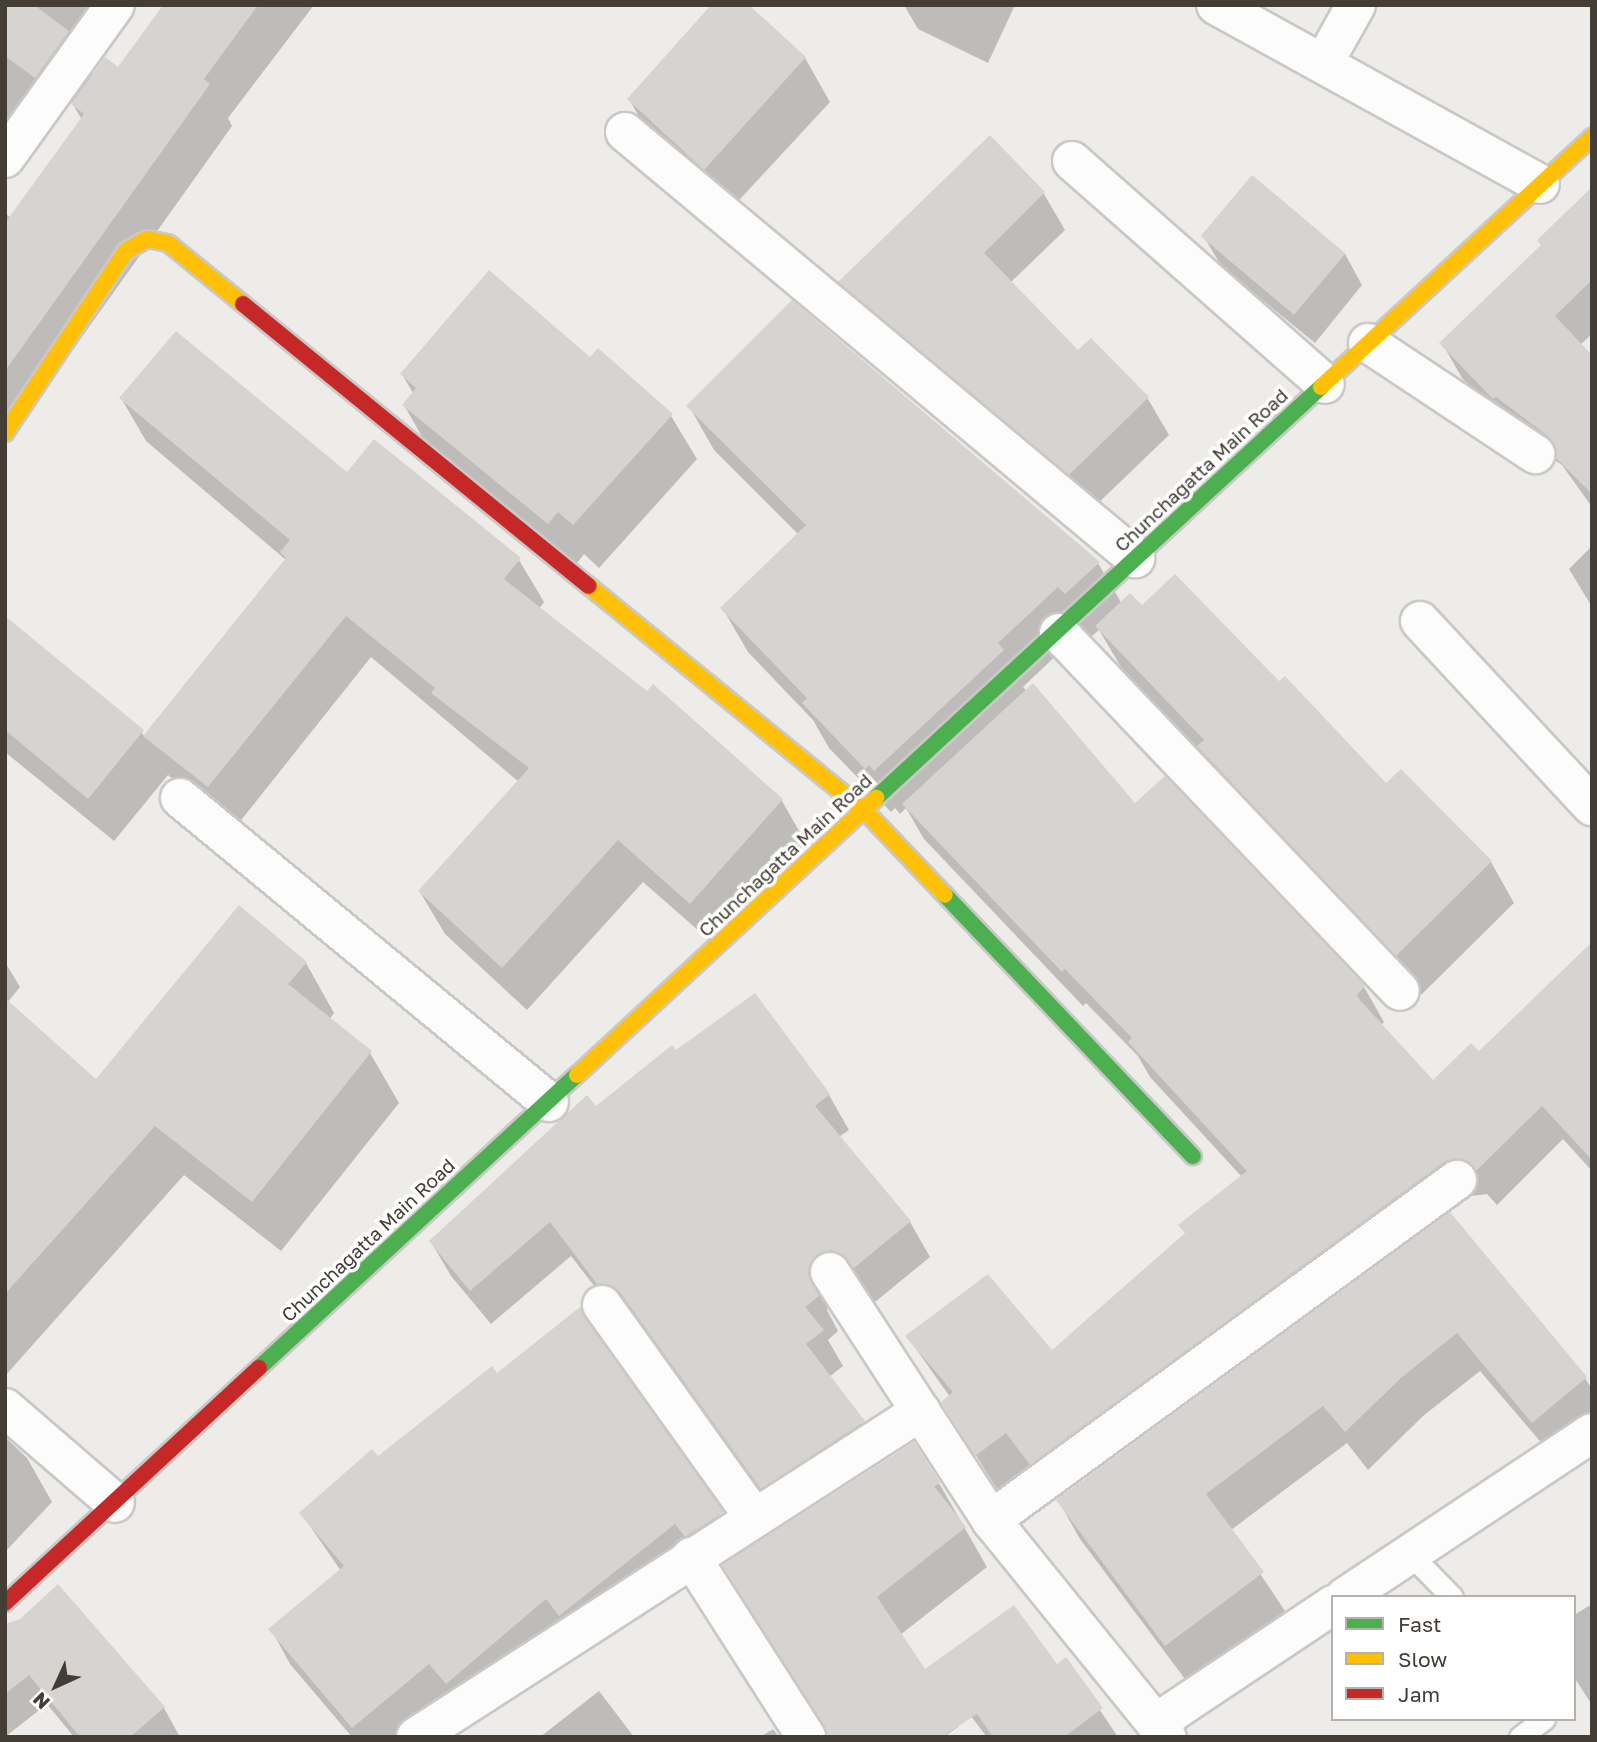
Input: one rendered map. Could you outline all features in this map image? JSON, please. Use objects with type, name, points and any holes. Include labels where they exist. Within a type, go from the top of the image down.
[{"type":"street","points":[[5,158],[115,5]]},
{"type":"street","points":[[1216,5],[1541,184]]},
{"type":"street","points":[[1323,64],[1356,5]]},
{"type":"street","points":[[625,132],[1135,558]]},
{"type":"street","name":"Chunchagatta Main Road","points":[[5,1604],[1059,633],[1135,558],[1592,137]]},
{"type":"street","points":[[1072,161],[1325,384]]},
{"type":"street","points":[[5,433],[126,251],[147,239],[168,243],[864,810],[1193,1156]]},
{"type":"street","points":[[1368,343],[1535,454]]},
{"type":"street","points":[[1420,621],[1592,806]]},
{"type":"street","points":[[1059,633],[1400,991]]},
{"type":"street","points":[[180,798],[549,1102]]},
{"type":"street","points":[[991,1520],[1457,1180]]},
{"type":"street","points":[[830,1272],[991,1520],[1161,1730],[1331,1606]]},
{"type":"street","points":[[602,1305],[754,1517]]},
{"type":"street","points":[[5,1408],[115,1503]]},
{"type":"street","points":[[416,1737],[921,1411]]},
{"type":"street","points":[[1348,1595],[1592,1433]]},
{"type":"street","points":[[691,1557],[806,1737]]},
{"type":"lane","points":[[1410,1554],[1450,1595]]},
{"type":"lane","points":[[1520,1737],[1541,1721]]},
{"type":"building","points":[[5,5],[34,5],[69,31],[35,78],[5,56]]},
{"type":"building","points":[[163,5],[258,5],[204,79],[210,84],[5,371],[5,223],[84,114],[71,104],[105,57],[118,67]]},
{"type":"building","points":[[711,5],[749,5],[806,57],[704,170],[627,99]]},
{"type":"building","points":[[990,135],[1045,192],[984,253],[1078,350],[1091,338],[1149,397],[1069,475],[838,282]]},
{"type":"building","points":[[1252,175],[1345,253],[1294,315],[1201,236]]},
{"type":"building","points":[[1592,187],[1592,280],[1555,316],[1592,355],[1592,494],[1556,458],[1555,445],[1548,436],[1496,397],[1493,399],[1439,343],[1541,245],[1537,240]]},
{"type":"building","points":[[489,270],[590,357],[598,348],[673,414],[573,525],[558,512],[548,524],[402,405],[416,388],[400,374]]},
{"type":"building","points":[[792,300],[1100,562],[1065,594],[1058,587],[998,643],[1004,650],[874,771],[869,765],[865,769],[802,703],[807,698],[720,608],[806,525],[686,406]]},
{"type":"building","points":[[176,331],[347,472],[374,439],[521,558],[504,579],[647,691],[653,684],[783,799],[690,904],[618,840],[502,968],[418,891],[529,768],[431,693],[435,688],[346,616],[208,787],[143,736],[286,558],[280,552],[290,540],[119,398]]},
{"type":"building","points":[[1175,574],[1279,681],[1285,676],[1386,783],[1401,769],[1492,861],[1396,956],[1197,746],[1204,740],[1095,626],[1130,593],[1142,605]]},
{"type":"building","points":[[5,616],[144,730],[88,799],[5,730]]},
{"type":"building","points":[[1033,683],[1135,803],[1165,776],[1365,986],[1357,995],[1359,999],[1433,1080],[1471,1043],[1479,1051],[1592,942],[1592,1160],[1542,1106],[1476,1171],[1465,1160],[1444,1162],[1030,1465],[1006,1433],[975,1456],[941,1402],[953,1392],[905,1336],[988,1274],[1052,1350],[1185,1233],[1178,1225],[1247,1171],[1128,1042],[1132,1038],[1065,969],[1062,972],[902,804]]},
{"type":"building","points":[[239,905],[307,962],[288,984],[372,1051],[252,1202],[155,1126],[5,1294],[5,998],[96,1079]]},
{"type":"building","points":[[755,993],[830,1094],[815,1106],[911,1221],[854,1268],[840,1253],[830,1250],[811,1262],[808,1274],[819,1296],[805,1307],[824,1330],[806,1344],[865,1421],[761,1489],[620,1292],[610,1285],[597,1284],[550,1222],[470,1291],[429,1241],[587,1095],[596,1106],[672,1045],[676,1050]]},
{"type":"building","points":[[1450,1212],[1587,1377],[1532,1423],[1457,1333],[1401,1378],[1345,1432],[1323,1406],[1206,1494],[1264,1572],[1165,1646],[1056,1500]]},
{"type":"building","points":[[580,1307],[724,1512],[685,1537],[675,1524],[559,1616],[546,1599],[446,1684],[429,1664],[352,1728],[268,1629],[344,1566],[299,1513],[372,1449],[378,1456],[492,1366],[497,1373]]},
{"type":"building","points":[[914,1442],[940,1482],[934,1486],[966,1527],[877,1597],[925,1669],[1014,1605],[1057,1664],[1066,1657],[1103,1708],[1064,1737],[993,1737],[977,1714],[942,1737],[828,1737],[722,1565]]},
{"type":"building","points":[[58,1584],[165,1707],[130,1737],[80,1737],[29,1675],[5,1694],[5,1624],[20,1619]]},
{"type":"traffic: fast","points":[[876,798],[1321,387]]},
{"type":"traffic: fast","points":[[945,895],[1193,1156]]},
{"type":"traffic: fast","points":[[259,1368],[577,1075]]},
{"type":"traffic: slow","points":[[1321,387],[1592,137]]},
{"type":"traffic: slow","points":[[5,433],[126,251],[147,239],[168,243],[243,304]]},
{"type":"traffic: slow","points":[[589,586],[864,810],[945,895]]},
{"type":"traffic: slow","points":[[577,1075],[876,798]]},
{"type":"traffic: jam","points":[[243,304],[589,586]]},
{"type":"traffic: jam","points":[[5,1603],[259,1368]]}]
